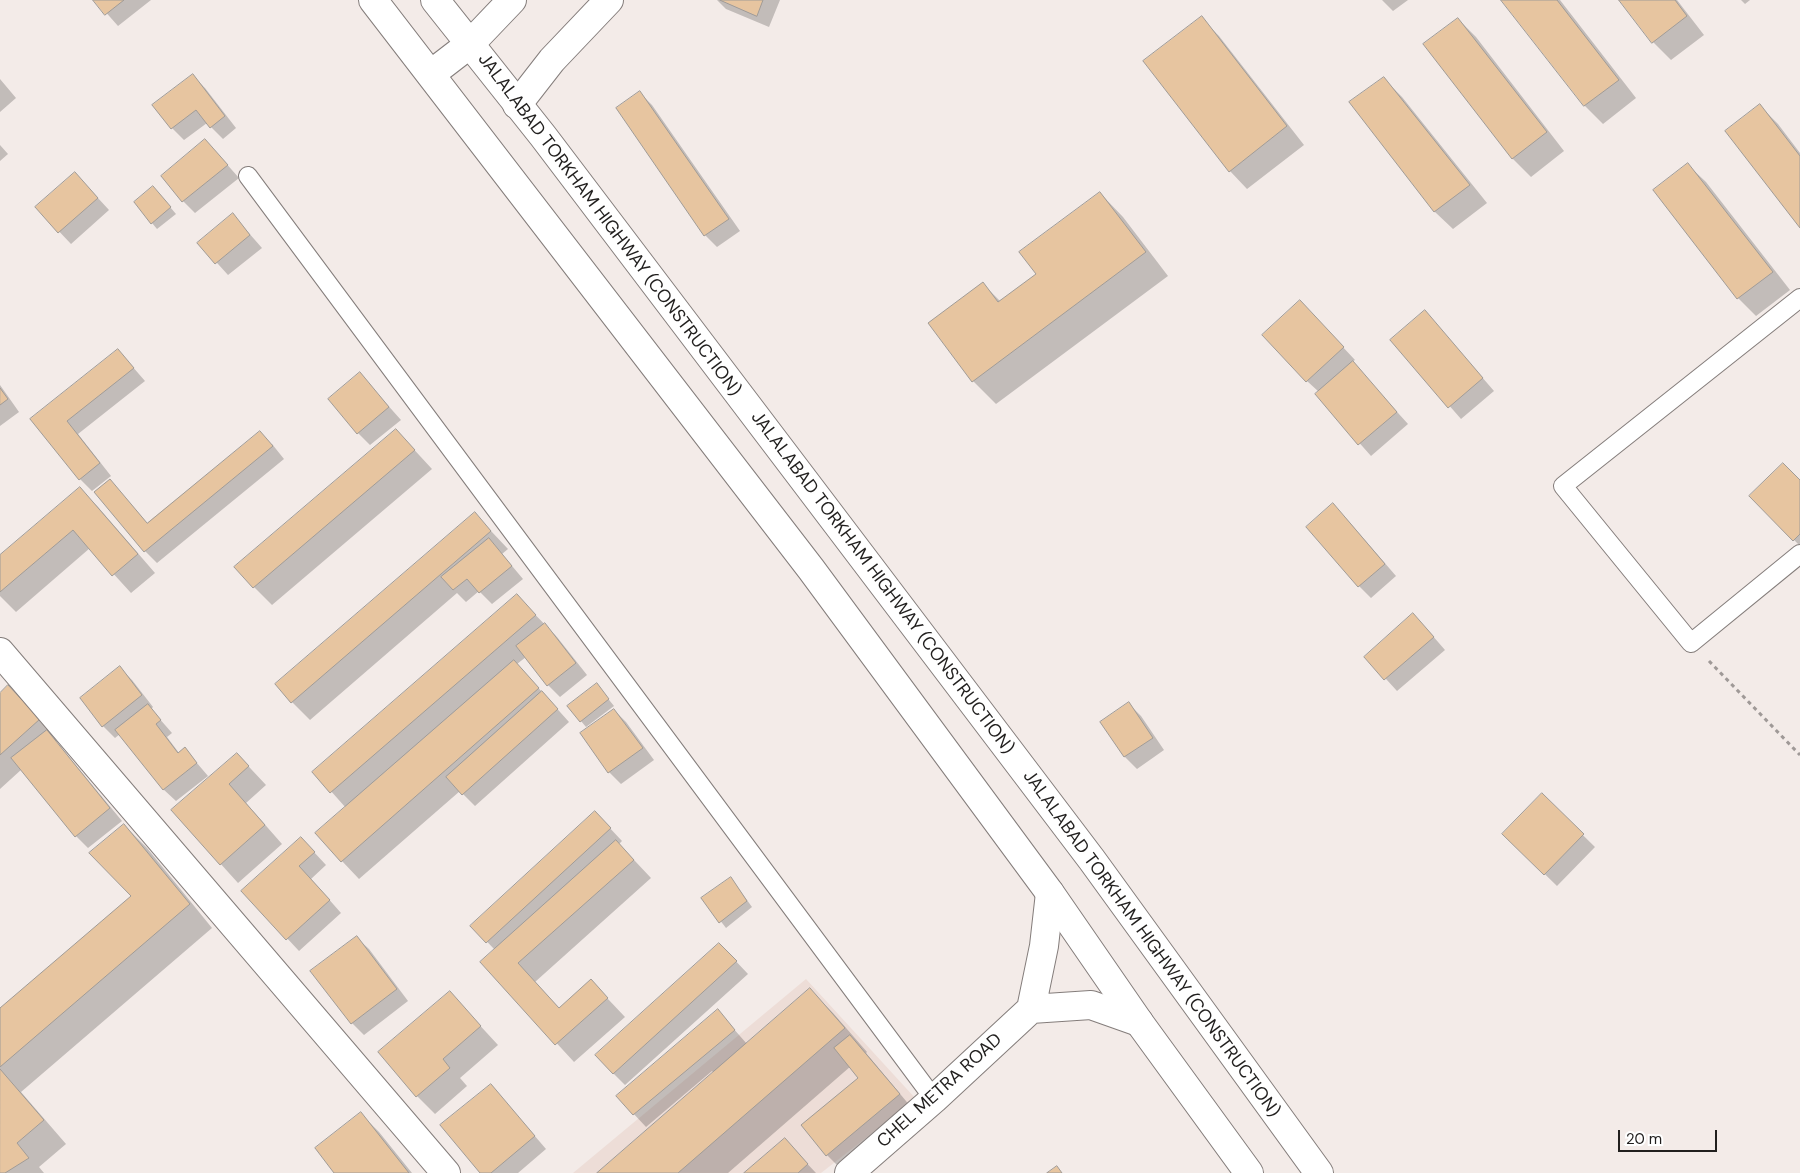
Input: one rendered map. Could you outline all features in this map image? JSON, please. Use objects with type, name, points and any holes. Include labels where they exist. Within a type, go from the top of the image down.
[{"type":"main road","points":[[373,0],[811,569],[1050,893],[1139,1022],[1250,1173]]},
{"type":"main road","name":"JALALABAD TORKHAM HIGHWAY (CONSTRUCTION)","points":[[435,0],[518,105],[1086,852],[1319,1173]]},
{"type":"main road","points":[[431,74],[470,44],[512,0]]},
{"type":"main road","points":[[518,105],[552,60],[609,0]]},
{"type":"main road","points":[[0,652],[446,1173]]},
{"type":"main road","points":[[1050,893],[1044,946],[1032,1009],[1090,1005],[1139,1022]]},
{"type":"main road","name":"CHEL METRA ROAD","points":[[849,1173],[934,1099],[1032,1009]]},
{"type":"lane","points":[[248,176],[934,1099]]},
{"type":"lane","points":[[1800,298],[1563,486],[1691,643],[1800,554]]},
{"type":"path","points":[[1691,643],[1800,755]]},
{"type":"shaded area","points":[[806,979],[916,1099],[821,1173],[573,1173]]},
{"type":"building","points":[[93,0],[124,0],[105,15]]},
{"type":"building","points":[[720,0],[763,0],[757,16]]},
{"type":"building","points":[[1501,0],[1557,0],[1619,80],[1584,106]]},
{"type":"building","points":[[1619,0],[1675,0],[1687,16],[1652,43]]},
{"type":"building","points":[[1202,16],[1287,126],[1229,172],[1143,61]]},
{"type":"building","points":[[1458,18],[1547,132],[1512,159],[1423,44]]},
{"type":"building","points":[[193,74],[225,116],[210,128],[196,110],[171,129],[152,105]]},
{"type":"building","points":[[1384,77],[1470,185],[1434,212],[1349,102]]},
{"type":"building","points":[[640,91],[729,219],[704,236],[616,108]]},
{"type":"building","points":[[1760,104],[1800,156],[1800,228],[1725,131]]},
{"type":"building","points":[[205,139],[228,165],[182,202],[161,176]]},
{"type":"building","points":[[1688,163],[1773,272],[1737,299],[1653,190]]},
{"type":"building","points":[[75,172],[98,198],[58,233],[35,207]]},
{"type":"building","points":[[153,186],[171,207],[151,224],[134,202]]},
{"type":"building","points":[[1100,192],[1146,252],[972,382],[928,323],[983,282],[998,302],[1036,274],[1019,252]]},
{"type":"building","points":[[233,213],[250,235],[215,264],[197,243]]},
{"type":"building","points":[[1300,300],[1344,347],[1306,382],[1262,335]]},
{"type":"building","points":[[1425,310],[1483,378],[1448,408],[1390,340]]},
{"type":"building","points":[[118,349],[134,368],[67,421],[100,463],[79,480],[30,419]]},
{"type":"building","points":[[1353,361],[1397,412],[1358,445],[1315,394]]},
{"type":"building","points":[[360,372],[389,407],[357,434],[328,399]]},
{"type":"building","points":[[0,388],[8,399],[0,405]]},
{"type":"building","points":[[396,429],[415,450],[253,588],[234,567]]},
{"type":"building","points":[[260,431],[273,446],[144,552],[94,492],[110,479],[147,523]]},
{"type":"building","points":[[1783,463],[1800,480],[1800,534],[1793,541],[1749,496]]},
{"type":"building","points":[[80,487],[138,554],[112,576],[73,530],[0,592],[0,555]]},
{"type":"building","points":[[1333,503],[1385,564],[1358,587],[1306,527]]},
{"type":"building","points":[[475,512],[491,531],[291,703],[275,684]]},
{"type":"building","points":[[489,538],[512,566],[479,593],[467,579],[453,590],[441,577]]},
{"type":"building","points":[[517,594],[536,615],[330,793],[312,772]]},
{"type":"building","points":[[1413,613],[1434,637],[1384,680],[1364,657]]},
{"type":"building","points":[[545,623],[576,663],[547,686],[516,646]]},
{"type":"building","points":[[514,660],[539,688],[341,862],[315,833]]},
{"type":"building","points":[[120,666],[142,695],[102,727],[80,698]]},
{"type":"building","points":[[597,683],[609,699],[580,722],[567,706]]},
{"type":"building","points":[[8,685],[40,719],[0,755],[0,693]]},
{"type":"building","points":[[542,691],[558,709],[462,795],[446,777]]},
{"type":"building","points":[[1129,702],[1153,738],[1124,757],[1100,722]]},
{"type":"building","points":[[148,704],[161,720],[156,724],[178,753],[185,747],[197,763],[163,790],[115,730]]},
{"type":"building","points":[[614,709],[643,748],[608,773],[580,733]]},
{"type":"building","points":[[47,730],[110,808],[75,837],[11,758]]},
{"type":"building","points":[[237,753],[249,766],[229,784],[265,825],[220,865],[171,810]]},
{"type":"building","points":[[1542,793],[1584,834],[1544,875],[1502,834]]},
{"type":"building","points":[[595,811],[611,828],[486,943],[470,926]]},
{"type":"building","points":[[124,824],[190,904],[0,1067],[0,1008],[131,896],[89,853]]},
{"type":"building","points":[[301,837],[315,852],[299,866],[330,900],[286,940],[241,891]]},
{"type":"building","points":[[616,840],[634,860],[518,963],[559,1008],[591,979],[608,998],[555,1045],[480,962]]},
{"type":"building","points":[[731,877],[747,901],[719,923],[701,898]]},
{"type":"building","points":[[357,936],[397,989],[351,1024],[310,971]]},
{"type":"building","points":[[719,943],[737,961],[613,1074],[595,1055]]},
{"type":"building","points":[[810,988],[845,1028],[678,1173],[597,1173]]},
{"type":"building","points":[[450,991],[481,1026],[443,1059],[450,1068],[416,1097],[378,1052]]},
{"type":"building","points":[[718,1009],[735,1030],[633,1115],[616,1096]]},
{"type":"building","points":[[850,1035],[900,1094],[826,1156],[801,1125],[858,1078],[834,1048]]},
{"type":"building","points":[[0,1069],[44,1120],[17,1143],[29,1158],[5,1173],[0,1173]]},
{"type":"building","points":[[491,1084],[535,1136],[491,1173],[480,1173],[440,1125]]},
{"type":"building","points":[[361,1112],[409,1173],[334,1173],[315,1148]]},
{"type":"building","points":[[785,1138],[808,1164],[798,1173],[744,1173]]},
{"type":"building","points":[[1057,1166],[1062,1173],[1047,1173]]}]
